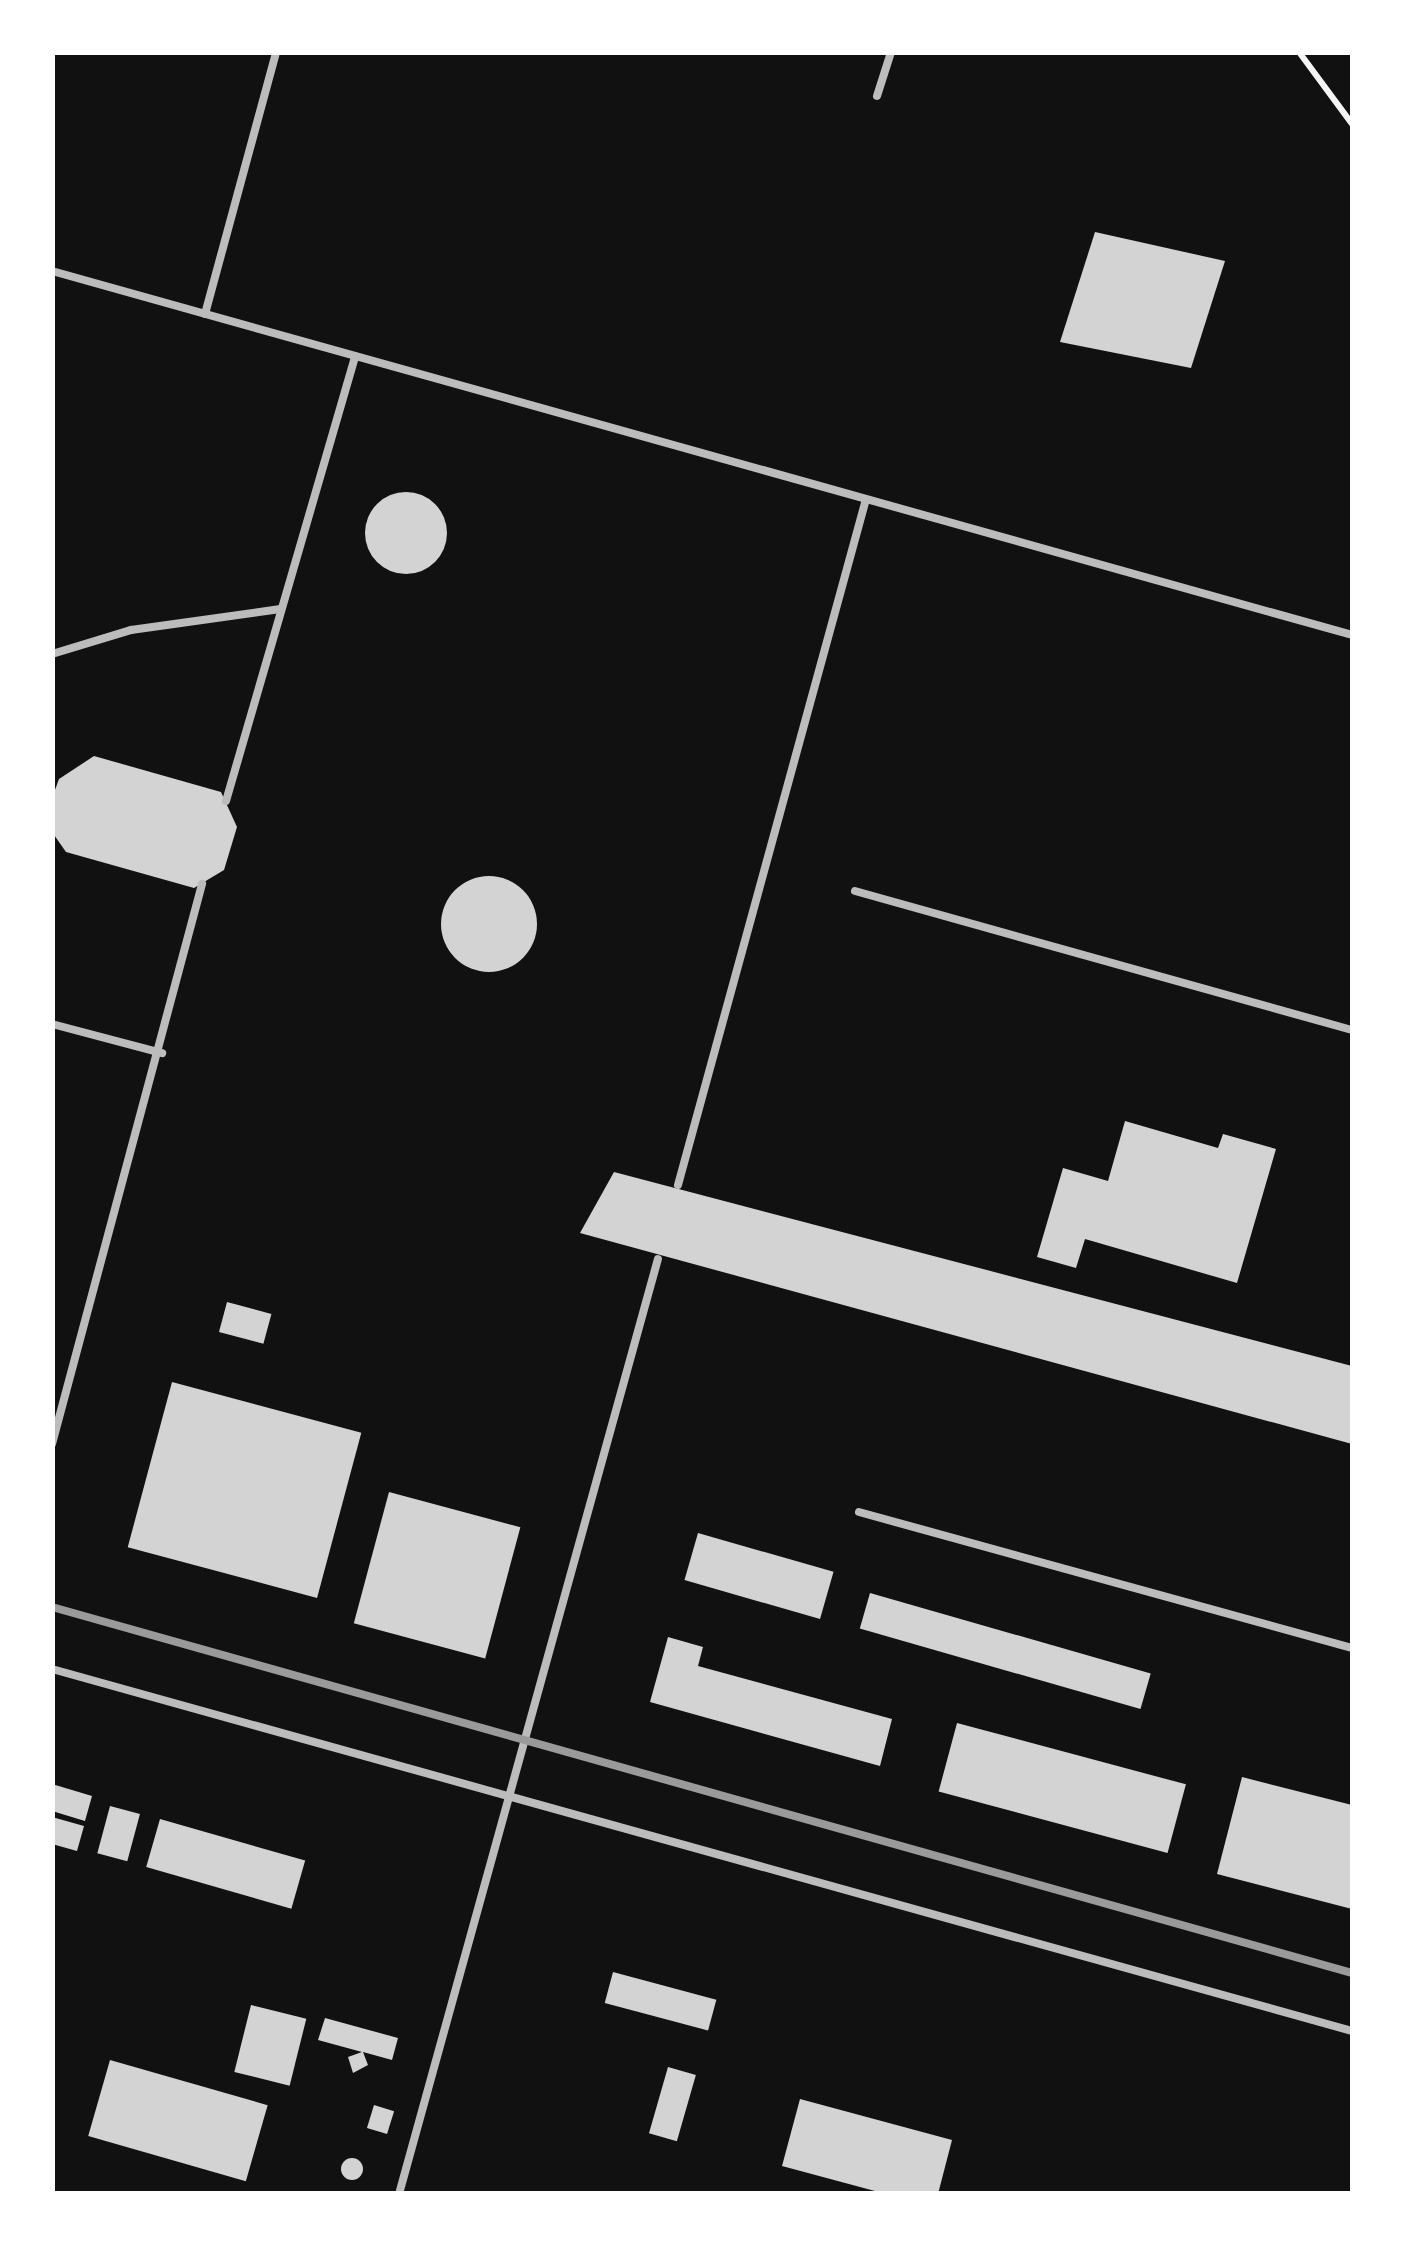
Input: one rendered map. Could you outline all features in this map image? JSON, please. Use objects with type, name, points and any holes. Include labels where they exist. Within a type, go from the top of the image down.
[{"type":"lane","points":[[205,314],[276,52]]},
{"type":"lane","points":[[878,96],[891,52]]},
{"type":"lane","points":[[52,271],[1352,635]]},
{"type":"lane","points":[[226,801],[355,356]]},
{"type":"lane","points":[[678,1184],[866,499]]},
{"type":"lane","points":[[52,654],[131,630],[281,610]]},
{"type":"lane","points":[[52,1444],[162,1053],[202,884]]},
{"type":"lane","points":[[856,891],[1352,1030]]},
{"type":"lane","points":[[52,1024],[162,1053]]},
{"type":"lane","points":[[399,2194],[658,1258]]},
{"type":"lane","points":[[860,1512],[1352,1648]]},
{"type":"lane","points":[[52,1669],[1352,2031]]},
{"type":"path","points":[[1299,52],[1352,124]]},
{"type":"building","points":[[1095,232],[1225,261],[1191,368],[1060,342]]},
{"type":"building","points":[[406,492],[422,495],[435,504],[444,517],[444,549],[435,562],[422,571],[406,574],[390,571],[377,562],[368,549],[365,533],[368,517],[377,504],[390,495]]},
{"type":"building","points":[[94,756],[221,792],[237,827],[224,870],[194,888],[66,852],[52,832],[52,798],[59,779]]},
{"type":"building","points":[[489,876],[507,880],[523,890],[533,906],[537,924],[533,942],[523,958],[507,968],[489,972],[471,968],[455,958],[445,942],[441,924],[445,906],[455,890],[471,880]]},
{"type":"building","points":[[1125,1121],[1218,1148],[1223,1134],[1276,1149],[1237,1283],[1085,1239],[1076,1268],[1037,1257],[1063,1168],[1108,1181]]},
{"type":"building","points":[[614,1172],[1352,1366],[1352,1444],[580,1233]]},
{"type":"building","points":[[227,1302],[271,1314],[263,1344],[219,1332]]},
{"type":"building","points":[[172,1382],[361,1433],[317,1598],[128,1547]]},
{"type":"building","points":[[389,1492],[520,1527],[485,1659],[354,1623]]},
{"type":"building","points":[[698,1533],[834,1572],[820,1619],[684,1580]]},
{"type":"building","points":[[870,1593],[1151,1673],[1140,1709],[860,1629]]},
{"type":"building","points":[[668,1637],[703,1647],[698,1666],[892,1719],[880,1766],[650,1702]]},
{"type":"building","points":[[957,1723],[1186,1784],[1168,1853],[939,1792]]},
{"type":"building","points":[[1242,1777],[1352,1805],[1352,1909],[1217,1874]]},
{"type":"building","points":[[52,1784],[92,1796],[85,1821],[52,1811]]},
{"type":"building","points":[[110,1806],[140,1814],[127,1861],[97,1853]]},
{"type":"building","points":[[52,1817],[84,1826],[77,1851],[52,1844]]},
{"type":"building","points":[[160,1819],[305,1861],[291,1909],[146,1867]]},
{"type":"building","points":[[613,1972],[716,2000],[708,2031],[605,2003]]},
{"type":"building","points":[[251,2005],[306,2019],[290,2086],[234,2072]]},
{"type":"building","points":[[325,2018],[398,2038],[392,2060],[363,2052],[368,2065],[353,2073],[348,2057],[362,2052],[318,2040]]},
{"type":"building","points":[[110,2060],[268,2105],[246,2181],[88,2136]]},
{"type":"building","points":[[668,2067],[696,2075],[677,2141],[649,2133]]},
{"type":"building","points":[[800,2099],[952,2140],[938,2194],[886,2194],[782,2166]]},
{"type":"building","points":[[374,2105],[394,2111],[387,2134],[367,2128]]},
{"type":"building","points":[[352,2158],[360,2161],[360,2177],[352,2180],[344,2177],[341,2169],[344,2161]]},
{"type":"railway","points":[[52,1607],[1352,1973]]}]
